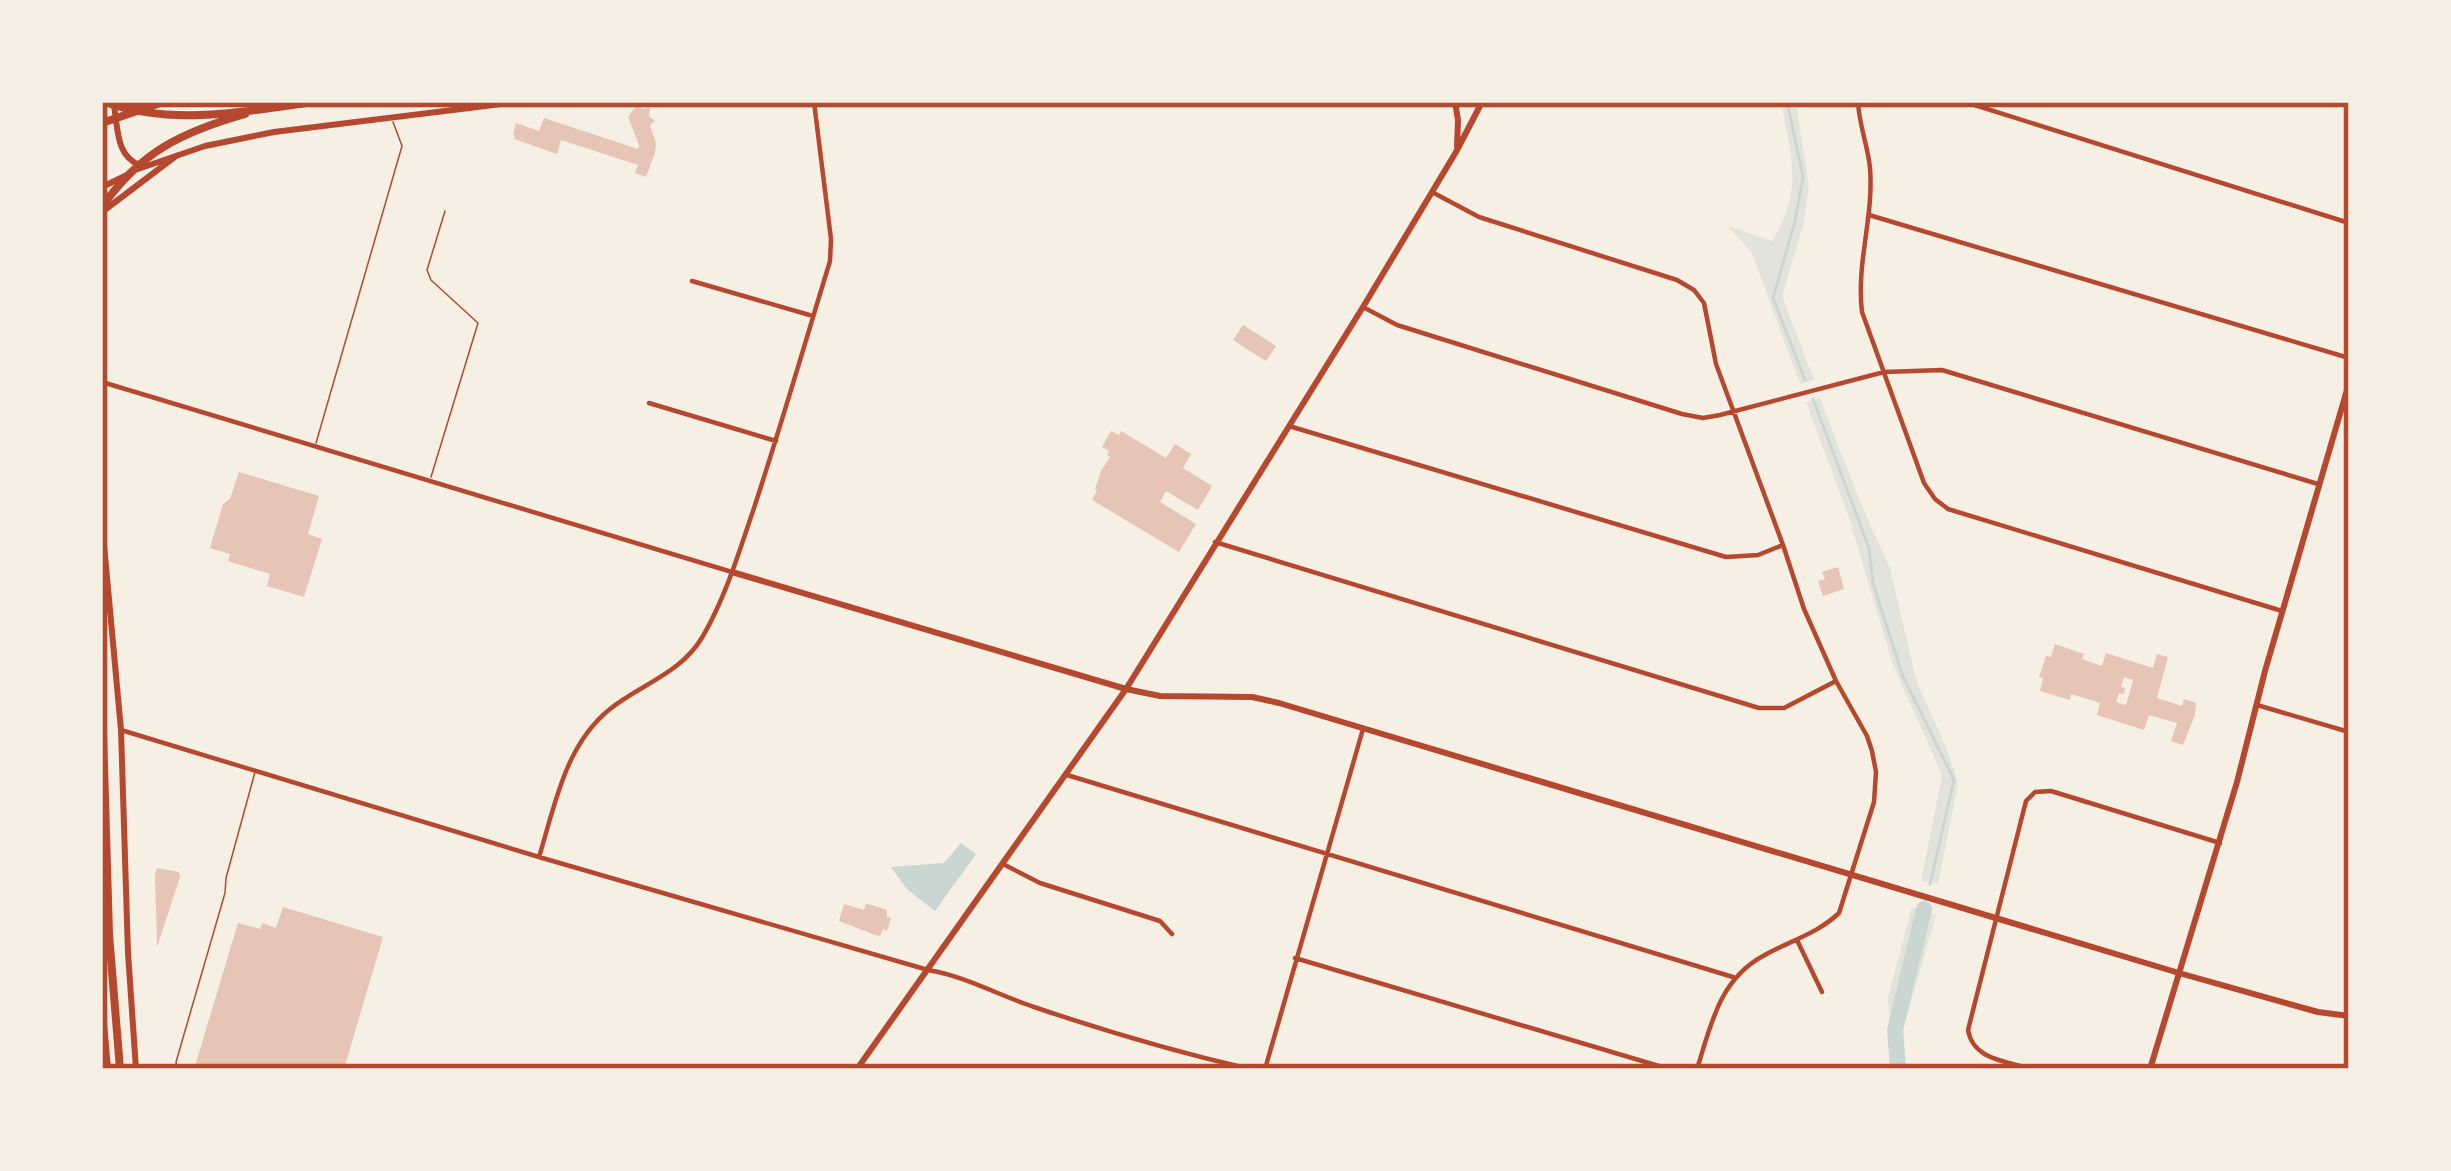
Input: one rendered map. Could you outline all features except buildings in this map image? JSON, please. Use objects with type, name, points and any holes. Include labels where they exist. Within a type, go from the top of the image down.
[{"type":"highway","points":[[109,102],[167,115],[313,102]]},
{"type":"highway","points":[[102,123],[163,102]]},
{"type":"highway","points":[[102,210],[127,175],[167,143],[264,109]]},
{"type":"highway","points":[[102,698],[109,934],[120,1069]]},
{"type":"highway","points":[[102,1011],[107,1069]]},
{"type":"street","points":[[109,102],[125,158],[144,166]]},
{"type":"street","points":[[102,187],[178,154],[274,131],[518,102]]},
{"type":"street","points":[[539,857],[563,777],[583,736],[613,707],[659,680],[699,644],[732,572],[832,247],[814,102]]},
{"type":"street","points":[[1455,102],[1456,152]]},
{"type":"street","points":[[858,1068],[1126,689],[1363,307],[1482,102]]},
{"type":"street","points":[[1858,102],[1870,165],[1870,215],[1859,286],[1862,312],[1924,483],[1935,499],[1948,508],[2282,611]]},
{"type":"street","points":[[1965,102],[2349,223]]},
{"type":"street","points":[[102,210],[178,154]]},
{"type":"street","points":[[1432,192],[1479,217],[1677,280],[1694,290],[1707,313],[1716,364],[1804,609],[1867,736],[1876,772],[1874,802],[1838,913],[1826,925],[1760,957],[1735,977],[1718,1002],[1697,1069]]},
{"type":"street","points":[[1870,215],[2349,358]]},
{"type":"street","points":[[692,280],[813,316]]},
{"type":"street","points":[[1363,307],[1396,325],[1682,415],[1702,418],[1733,412],[1884,372],[1942,370],[2319,484]]},
{"type":"street","points":[[102,382],[1126,689],[1160,696],[1252,698],[1364,727],[2179,973],[2349,1016]]},
{"type":"street","points":[[2150,1069],[2220,843],[2349,383]]},
{"type":"street","points":[[649,403],[776,441]]},
{"type":"street","points":[[1289,426],[1726,557],[1758,554],[1783,545]]},
{"type":"street","points":[[102,523],[121,730],[136,1069]]},
{"type":"street","points":[[1215,542],[1759,708],[1784,708],[1836,681]]},
{"type":"street","points":[[2257,705],[2349,732]]},
{"type":"street","points":[[1264,1069],[1364,727]]},
{"type":"street","points":[[121,730],[539,857],[950,974],[1130,1039],[1250,1069]]},
{"type":"street","points":[[1066,775],[1735,977]]},
{"type":"street","points":[[2032,1069],[1982,1054],[1970,1043],[1968,1030],[2026,801],[2035,792],[2051,791],[2220,843]]},
{"type":"street","points":[[1003,864],[1040,883],[1160,921],[1172,934]]},
{"type":"street","points":[[1797,940],[1822,992]]},
{"type":"street","points":[[1295,958],[1669,1069]]},
{"type":"lane","points":[[315,446],[402,146],[391,117]]},
{"type":"lane","points":[[430,481],[478,322],[431,280],[427,270],[445,211]]},
{"type":"lane","points":[[177,1069],[255,771]]},
{"type":"shaded area","points":[[1781,102],[1796,102],[1809,186],[1803,226],[1782,296],[1814,380],[1800,384],[1752,253],[1728,226],[1772,241],[1782,223],[1792,173]]},
{"type":"shaded area","points":[[1820,398],[1890,568],[1916,679],[1958,784],[1938,884],[1921,881],[1942,775],[1893,665],[1849,518],[1806,402]]},
{"type":"shaded area","points":[[961,843],[976,854],[935,911],[907,889],[891,867],[944,863]]},
{"type":"shaded area","points":[[1912,907],[1936,915],[1903,1030],[1906,1069],[1892,1069],[1888,997]]},
{"type":"waterway","points":[[1787,102],[1803,177],[1773,298],[1805,380]]},
{"type":"waterway","points":[[1813,399],[1869,548],[1873,583],[1902,674],[1954,780],[1930,884]]},
{"type":"waterway","points":[[1898,1069],[1895,1030],[1924,909]]}]
